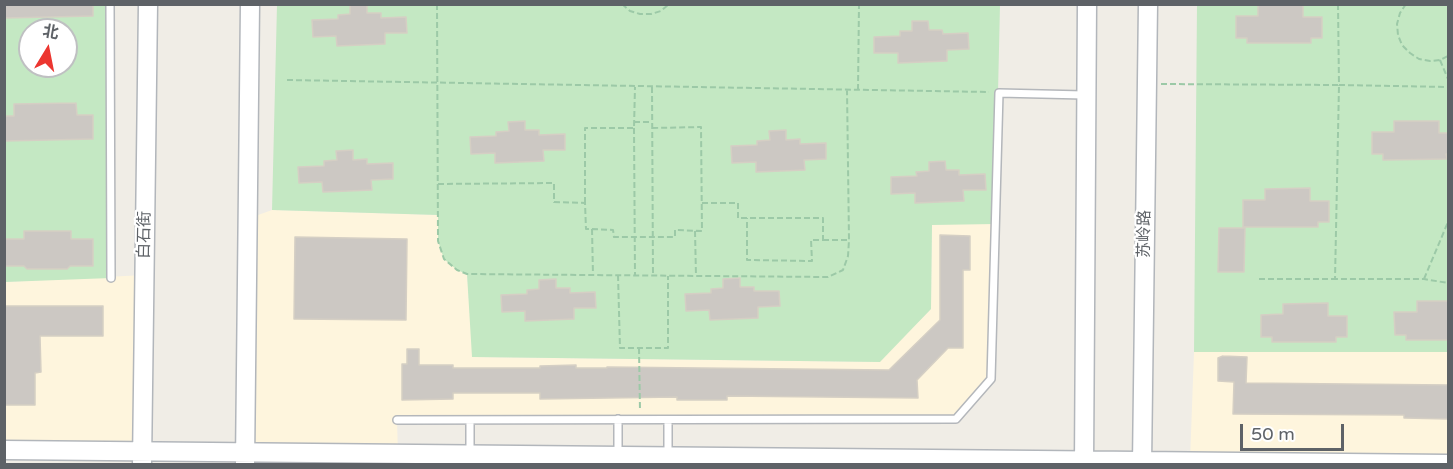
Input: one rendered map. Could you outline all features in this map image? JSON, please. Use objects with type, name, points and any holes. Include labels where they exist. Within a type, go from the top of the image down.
[{"type":"street","name":"白石街","points":[[142,458],[148,4]]},
{"type":"street","points":[[245,458],[250,4]]},
{"type":"street","points":[[1084,462],[1087,4]]},
{"type":"street","name":"苏岭路","points":[[1142,463],[1148,4]]},
{"type":"street","points":[[4,450],[142,458],[470,454],[1142,463],[1449,464]]},
{"type":"lane","points":[[110,4],[111,278]]},
{"type":"lane","points":[[398,420],[956,419],[991,379],[999,93],[1086,95]]},
{"type":"lane","points":[[618,419],[618,456]]},
{"type":"lane","points":[[470,420],[470,454]]},
{"type":"lane","points":[[668,420],[668,456]]},
{"type":"path","points":[[437,4],[438,241],[444,259],[466,274],[828,277],[843,270],[849,256],[847,90]]},
{"type":"path","points":[[622,4],[640,14],[661,11],[669,4]]},
{"type":"path","points":[[858,90],[859,4]]},
{"type":"path","points":[[1335,279],[1339,85],[1338,4]]},
{"type":"path","points":[[1406,4],[1397,24],[1402,45],[1419,59],[1430,61],[1449,56]]},
{"type":"path","points":[[1440,60],[1449,79]]},
{"type":"path","points":[[287,80],[999,93]]},
{"type":"path","points":[[1147,84],[1449,87]]},
{"type":"path","points":[[634,86],[635,276]]},
{"type":"path","points":[[652,86],[654,276]]},
{"type":"path","points":[[634,122],[652,122]]},
{"type":"path","points":[[634,128],[585,128],[586,229],[614,230],[614,237],[675,237],[675,230],[702,231],[701,127],[652,128]]},
{"type":"path","points":[[438,184],[554,183],[554,202],[585,202]]},
{"type":"path","points":[[702,203],[738,203],[738,218],[823,218],[823,240]]},
{"type":"path","points":[[747,218],[747,260],[812,261],[811,240],[849,240]]},
{"type":"path","points":[[1424,279],[1449,222]]},
{"type":"path","points":[[592,229],[593,275]]},
{"type":"path","points":[[695,231],[696,276]]},
{"type":"path","points":[[618,275],[620,348],[668,348],[668,276]]},
{"type":"path","points":[[1258,279],[1424,279],[1449,283]]},
{"type":"path","points":[[639,348],[640,420]]},
{"type":"shaded area","points":[[272,210],[438,215],[438,241],[457,270],[467,274],[473,357],[879,362],[931,309],[932,224],[995,224],[991,379],[956,419],[397,420],[398,454],[245,452],[247,219]]},
{"type":"shaded area","points":[[145,275],[142,451],[5,450],[4,282]]},
{"type":"shaded area","points":[[1194,352],[1448,352],[1448,464],[1190,461]]},
{"type":"green space","points":[[4,5],[110,5],[111,278],[5,282]]},
{"type":"green space","points":[[277,5],[1000,5],[995,224],[932,225],[931,309],[880,362],[472,357],[467,274],[457,270],[444,259],[438,241],[438,215],[272,210]]},
{"type":"green space","points":[[1197,5],[1448,5],[1448,352],[1194,352]]},
{"type":"building","points":[[4,4],[93,4],[93,16],[4,18]]},
{"type":"building","points":[[367,4],[367,13],[381,13],[381,18],[406,17],[407,33],[385,33],[385,44],[337,46],[336,36],[313,37],[312,20],[338,19],[338,15],[350,14],[350,5]]},
{"type":"building","points":[[1258,5],[1303,5],[1303,17],[1322,17],[1322,38],[1311,38],[1311,43],[1247,43],[1247,38],[1236,38],[1236,16],[1258,16]]},
{"type":"building","points":[[912,21],[928,21],[929,30],[942,30],[943,34],[968,33],[969,49],[947,50],[947,61],[898,63],[898,53],[874,53],[874,37],[900,36],[900,31],[912,31]]},
{"type":"building","points":[[76,103],[77,115],[93,115],[93,139],[4,141],[4,116],[14,116],[14,104]]},
{"type":"building","points":[[525,121],[525,130],[539,130],[539,135],[565,134],[565,150],[543,150],[544,161],[495,163],[495,153],[471,154],[470,137],[496,136],[496,132],[509,131],[508,122]]},
{"type":"building","points":[[1394,121],[1439,121],[1439,133],[1449,133],[1447,159],[1383,160],[1383,154],[1372,154],[1372,132],[1394,132]]},
{"type":"building","points":[[786,130],[786,140],[800,139],[800,144],[826,143],[826,159],[804,160],[805,170],[756,172],[756,162],[732,163],[731,146],[757,145],[757,141],[770,140],[769,131]]},
{"type":"building","points":[[353,150],[353,160],[367,159],[367,164],[393,163],[393,179],[371,180],[372,190],[323,192],[322,182],[299,183],[298,167],[324,166],[324,161],[337,160],[336,151]]},
{"type":"building","points":[[945,161],[946,170],[959,170],[959,175],[985,174],[986,190],[963,190],[964,201],[915,203],[915,193],[891,194],[891,177],[917,176],[916,172],[929,171],[929,162]]},
{"type":"building","points":[[1310,188],[1310,201],[1329,201],[1329,222],[1318,222],[1318,227],[1243,227],[1243,200],[1265,200],[1265,189]]},
{"type":"building","points":[[1219,228],[1245,228],[1244,272],[1218,272]]},
{"type":"building","points":[[24,231],[71,231],[71,239],[93,239],[93,266],[70,266],[67,269],[27,269],[24,266],[4,266],[4,239],[24,239]]},
{"type":"building","points":[[940,235],[970,236],[970,270],[963,270],[963,348],[948,348],[917,380],[918,398],[727,396],[727,400],[677,400],[677,397],[540,399],[540,393],[453,393],[453,399],[402,400],[402,364],[407,364],[407,349],[419,349],[419,365],[453,365],[453,368],[540,368],[540,366],[576,365],[576,368],[889,370],[940,320]]},
{"type":"building","points":[[295,237],[407,239],[406,320],[294,319]]},
{"type":"building","points":[[740,278],[740,287],[754,287],[754,291],[779,291],[780,306],[758,307],[758,318],[710,320],[709,310],[686,311],[685,294],[711,293],[711,289],[723,288],[723,279]]},
{"type":"building","points":[[556,279],[556,288],[570,288],[570,293],[595,292],[596,308],[574,308],[574,319],[525,321],[525,311],[502,312],[501,295],[527,294],[527,290],[539,289],[539,280]]},
{"type":"building","points":[[1417,301],[1449,301],[1449,340],[1406,340],[1406,335],[1395,335],[1394,312],[1417,312]]},
{"type":"building","points":[[1328,303],[1328,316],[1347,316],[1347,337],[1336,337],[1336,342],[1272,342],[1272,337],[1261,337],[1261,315],[1283,314],[1283,304]]},
{"type":"building","points":[[4,306],[103,306],[103,336],[40,336],[41,372],[35,373],[35,405],[4,405]]},
{"type":"building","points":[[1223,356],[1247,357],[1246,383],[1449,385],[1449,419],[1404,418],[1404,415],[1233,414],[1234,382],[1218,381],[1218,358]]}]
